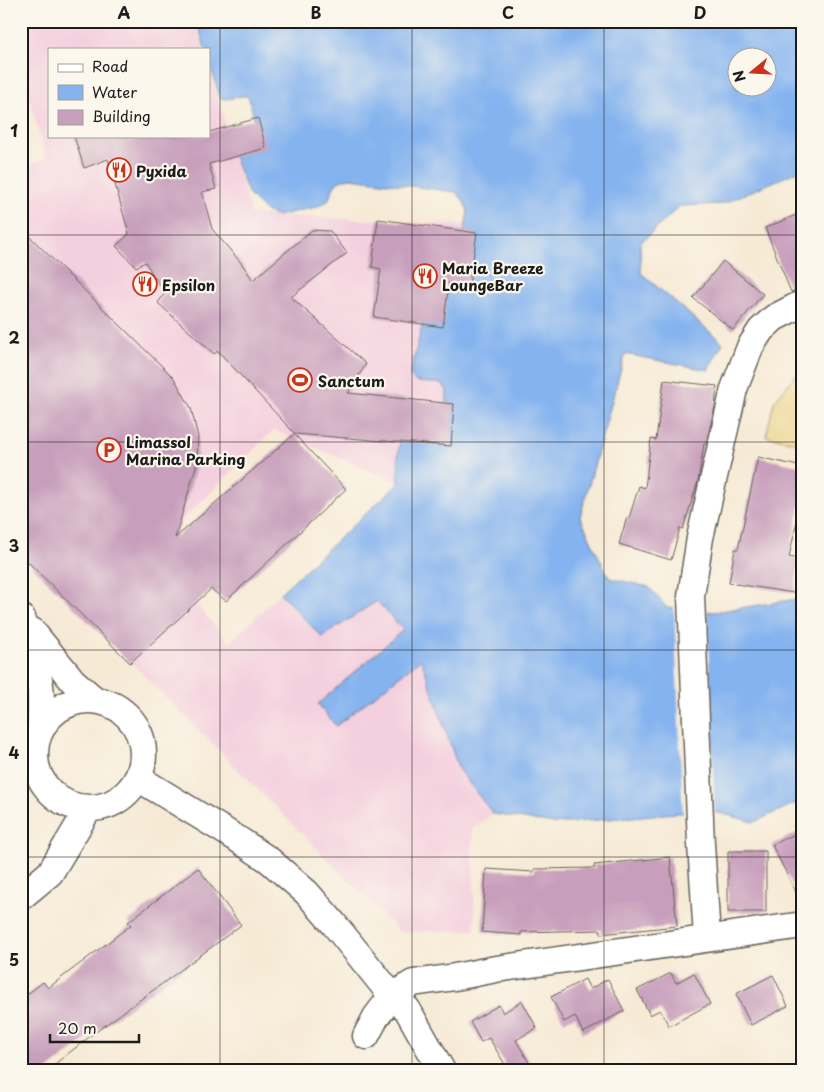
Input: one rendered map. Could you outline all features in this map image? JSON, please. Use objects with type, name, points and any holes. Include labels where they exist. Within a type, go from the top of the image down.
[{"type":"street","points":[[707,938],[701,844],[691,596],[700,538],[734,389],[750,348],[761,330],[774,318],[803,302]]},
{"type":"street","points":[[22,618],[73,680],[95,700]]},
{"type":"street","points":[[22,618],[35,660],[40,686],[40,732],[35,750],[37,769],[41,778],[52,793],[60,799],[74,806],[88,808],[104,806],[115,801],[131,789],[138,778],[143,752],[141,738],[127,715],[118,708],[95,700],[78,701],[62,707],[49,718],[40,732]]},
{"type":"street","points":[[138,778],[269,860],[307,892],[392,996],[407,1009],[442,1071]]},
{"type":"street","points":[[21,897],[50,873],[88,808]]},
{"type":"street","points":[[366,1036],[376,1017],[392,996],[413,983],[803,925]]},
{"type":"street","points":[[392,996],[395,1016],[426,1071]]},
{"type":"shaded area","points":[[21,21],[195,21],[203,48],[48,48],[48,138],[210,138],[210,71],[251,214],[487,226],[446,430],[399,483],[274,430],[169,533],[169,572],[229,643],[280,593],[322,637],[377,601],[403,630],[336,726],[421,659],[459,770],[493,814],[472,828],[475,930],[400,932],[21,552],[21,170],[46,158],[21,69]]},
{"type":"sand","points":[[803,366],[803,444],[766,436],[774,402]]},
{"type":"water","points":[[197,21],[803,21],[803,169],[722,204],[680,206],[640,243],[641,273],[723,343],[708,370],[625,354],[580,517],[609,578],[649,587],[667,608],[714,612],[803,598],[803,800],[754,822],[719,813],[676,813],[554,824],[493,814],[459,770],[421,659],[336,726],[318,704],[403,630],[377,601],[322,637],[280,593],[399,483],[398,455],[400,442],[409,435],[446,430],[447,391],[443,384],[416,382],[410,375],[422,326],[459,263],[468,211],[463,200],[456,192],[351,178],[338,182],[333,188],[328,201],[316,207],[276,216],[265,211],[249,195],[233,154],[257,130],[249,99],[247,96],[240,96],[227,99],[220,98],[210,64],[210,48],[205,48]]},
{"type":"pier","points":[[674,606],[707,609],[715,815],[683,816]]},
{"type":"building","points":[[258,118],[266,148],[209,164],[216,189],[202,192],[212,229],[253,280],[312,230],[330,231],[347,253],[291,297],[366,364],[348,393],[454,404],[451,446],[295,434],[218,351],[214,354],[158,303],[165,293],[145,262],[136,267],[116,246],[129,234],[108,159],[84,168],[75,138],[210,138],[210,132]]},
{"type":"building","points":[[803,212],[803,288],[791,292],[765,228]]},
{"type":"building","name":"Maria Breeze LoungeBar","points":[[378,219],[477,233],[469,285],[449,283],[443,327],[374,317],[381,269],[372,267]]},
{"type":"building","name":"Limassol Marina Parking","points":[[21,228],[174,378],[191,408],[198,437],[197,463],[175,538],[294,434],[346,489],[226,601],[211,589],[130,663],[21,555]]},
{"type":"building","points":[[723,261],[763,294],[733,330],[693,298]]},
{"type":"building","points":[[664,380],[717,386],[715,406],[706,444],[704,444],[698,481],[683,529],[680,528],[671,560],[619,544],[639,486],[645,488],[651,439],[656,440]]},
{"type":"building","points":[[758,457],[803,467],[803,493],[789,557],[799,559],[794,593],[729,583],[735,549],[738,549]]},
{"type":"building","points":[[803,830],[803,906],[772,845]]},
{"type":"building","points":[[728,851],[766,851],[766,912],[728,912]]},
{"type":"building","points":[[670,857],[677,926],[601,934],[601,930],[521,932],[521,935],[482,932],[486,869],[534,872],[534,869],[595,868],[594,865]]},
{"type":"building","points":[[198,868],[241,925],[46,1071],[21,1071],[21,999],[43,982],[48,988],[131,925],[128,922]]},
{"type":"building","points":[[671,973],[676,983],[694,973],[710,1004],[669,1026],[660,1010],[650,1015],[637,990]]},
{"type":"building","points":[[773,975],[788,1006],[751,1025],[736,994]]},
{"type":"building","points":[[585,979],[590,989],[608,979],[624,1011],[583,1033],[575,1016],[564,1022],[551,997]]},
{"type":"building","points":[[522,1001],[537,1028],[516,1040],[534,1071],[509,1071],[489,1038],[481,1042],[470,1022],[499,1005],[503,1013]]},
{"type":"place","name":"Pyxida","points":[[119,170]]},
{"type":"place","name":"Maria Breeze LoungeBar","points":[[425,276]]},
{"type":"place","name":"Epsilon","points":[[145,284]]},
{"type":"place","name":"Sanctum","points":[[300,380]]},
{"type":"place","name":"Limassol Marina Parking","points":[[109,450]]}]
